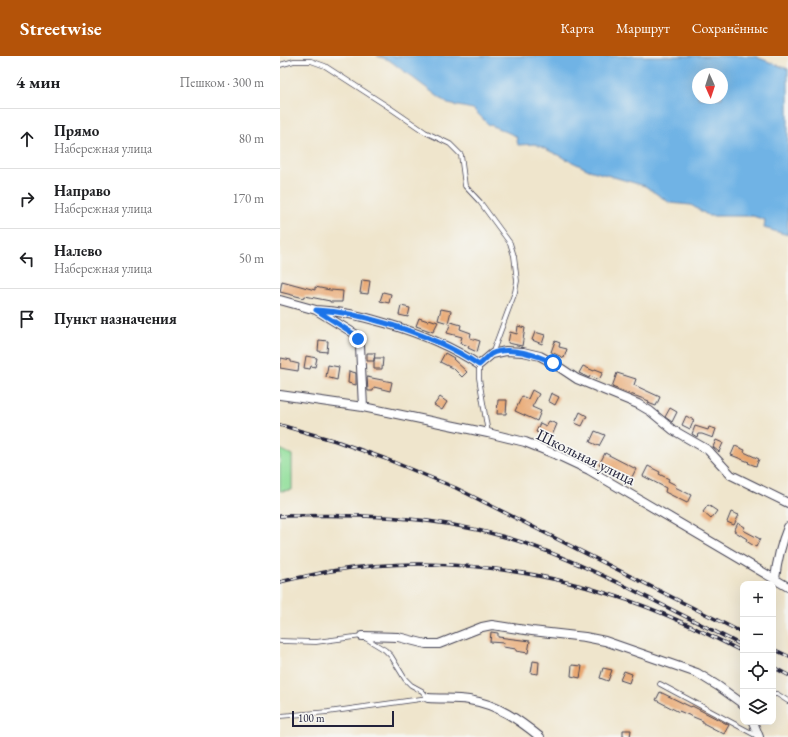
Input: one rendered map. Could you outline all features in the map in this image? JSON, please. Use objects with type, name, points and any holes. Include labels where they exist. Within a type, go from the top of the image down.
[{"type":"street","points":[[280,300],[316,310],[353,314],[407,329],[434,339],[461,353],[479,365],[492,354],[506,350],[540,356],[578,379],[638,404],[650,411],[673,430],[708,450],[731,475],[788,503]]},
{"type":"street","points":[[316,310],[354,334],[358,339],[360,346],[363,407]]},
{"type":"street","name":"Школьная улица","points":[[280,395],[363,407],[525,442],[589,470],[788,587]]},
{"type":"street","points":[[775,579],[780,548],[788,527]]},
{"type":"street","points":[[362,636],[398,637],[426,644],[439,644],[482,627],[492,626],[584,637],[605,641],[697,673],[740,702]]},
{"type":"street","points":[[428,698],[468,700],[491,705],[525,724],[540,737]]},
{"type":"street","points":[[754,725],[758,737]]},
{"type":"lane","points":[[280,64],[294,61],[311,61],[325,66],[425,132],[450,144],[461,155],[465,186],[480,202],[510,243],[514,256],[517,281],[515,292],[492,354]]},
{"type":"lane","points":[[479,365],[479,378],[488,433]]},
{"type":"lane","points":[[280,641],[316,642],[362,636],[385,650],[391,656],[405,679],[411,685],[422,691],[428,698]]},
{"type":"lane","points":[[660,684],[758,737]]},
{"type":"lane","points":[[776,694],[788,701]]},
{"type":"lane","points":[[280,716],[328,712],[428,698]]},
{"type":"green space","points":[[280,449],[292,455],[292,490],[280,491]]},
{"type":"water","points":[[377,56],[754,56],[788,69],[788,235],[764,228],[765,220],[753,216],[709,216],[691,205],[670,203],[645,186],[589,170],[535,144],[518,145],[516,136],[488,124],[473,109],[448,104],[389,60]]},
{"type":"building","points":[[362,280],[370,281],[368,294],[360,293]]},
{"type":"building","points":[[282,281],[315,290],[315,287],[343,291],[342,302],[330,302],[305,296],[304,298],[280,292]]},
{"type":"building","points":[[383,292],[391,294],[389,303],[380,301]]},
{"type":"building","points":[[401,306],[410,308],[408,317],[399,315]]},
{"type":"building","points":[[441,309],[451,311],[448,323],[438,320]]},
{"type":"building","points":[[419,318],[438,322],[433,332],[416,326]]},
{"type":"building","points":[[451,322],[461,325],[460,329],[471,333],[470,338],[480,341],[477,352],[468,348],[469,346],[460,343],[462,337],[447,333]]},
{"type":"building","points":[[518,326],[525,328],[522,346],[508,343],[510,332],[517,334]]},
{"type":"building","points":[[535,332],[545,335],[542,344],[532,340]]},
{"type":"building","points":[[319,340],[328,341],[327,352],[318,351]]},
{"type":"building","points":[[555,341],[560,343],[559,347],[567,349],[564,358],[551,352]]},
{"type":"building","points":[[367,353],[375,353],[374,361],[367,361]]},
{"type":"building","points":[[445,353],[454,358],[453,359],[467,372],[462,377],[454,369],[440,362]]},
{"type":"building","points":[[306,356],[317,358],[315,367],[311,366],[310,369],[304,368]]},
{"type":"building","points":[[281,358],[291,360],[291,362],[299,364],[298,371],[280,368]]},
{"type":"building","points":[[374,358],[383,358],[382,369],[374,369]]},
{"type":"building","points":[[328,365],[339,367],[337,380],[326,377]]},
{"type":"building","points":[[583,366],[594,371],[595,369],[603,372],[599,380],[590,376],[589,378],[579,373]]},
{"type":"building","points":[[349,371],[356,373],[356,385],[348,383]]},
{"type":"building","points":[[617,373],[636,379],[634,385],[660,397],[656,406],[648,403],[649,401],[612,387]]},
{"type":"building","points":[[367,377],[392,382],[390,391],[374,387],[373,391],[368,391]]},
{"type":"building","points":[[532,390],[539,394],[532,407],[541,411],[537,421],[515,411],[522,396],[528,399]]},
{"type":"building","points":[[551,393],[559,397],[555,405],[548,401]]},
{"type":"building","points":[[440,397],[447,402],[442,410],[434,405]]},
{"type":"building","points":[[498,400],[507,400],[506,414],[497,414]]},
{"type":"building","points":[[670,408],[677,412],[672,422],[665,417]]},
{"type":"building","points":[[580,412],[587,416],[582,426],[575,423]]},
{"type":"building","points":[[686,416],[694,420],[690,429],[682,425]]},
{"type":"building","points":[[549,421],[557,424],[551,438],[536,432],[540,423],[546,426]]},
{"type":"building","points":[[695,426],[708,430],[709,427],[716,429],[713,438],[702,434],[698,434],[697,437],[692,434]]},
{"type":"building","points":[[595,431],[605,435],[599,446],[590,442]]},
{"type":"building","points":[[716,440],[723,443],[719,452],[713,447]]},
{"type":"building","points":[[735,446],[745,450],[744,452],[759,459],[756,466],[731,455]]},
{"type":"building","points":[[605,453],[636,469],[630,481],[599,465]]},
{"type":"building","points":[[648,466],[660,472],[659,474],[669,479],[668,481],[676,485],[675,487],[691,495],[687,503],[665,492],[666,488],[643,476]]},
{"type":"building","points":[[708,505],[717,511],[711,519],[703,512]]},
{"type":"building","points":[[731,512],[739,515],[734,525],[727,522]]},
{"type":"building","points":[[738,523],[745,527],[743,530],[760,539],[756,547],[734,531]]},
{"type":"building","points":[[491,632],[498,633],[498,637],[530,641],[528,653],[503,647],[504,643],[490,642]]},
{"type":"building","points":[[533,661],[539,662],[538,674],[531,673]]},
{"type":"building","points":[[572,665],[582,666],[580,678],[571,676]]},
{"type":"building","points":[[603,668],[612,670],[608,681],[600,678]]},
{"type":"building","points":[[624,671],[632,674],[629,683],[620,680]]},
{"type":"building","points":[[660,692],[729,725],[724,734],[703,723],[703,721],[679,712],[656,700]]},
{"type":"building","points":[[623,730],[631,730],[630,737],[623,737]]},
{"type":"railway","points":[[280,425],[336,441],[386,459],[456,488],[740,631]]},
{"type":"railway","points":[[280,516],[337,515],[421,520],[449,524],[505,537],[567,559],[627,587],[740,644]]},
{"type":"railway","points":[[280,582],[331,571],[402,564],[438,564],[510,571],[546,577],[615,596],[680,621],[740,650]]},
{"type":"railway","points":[[776,650],[788,656]]},
{"type":"railway","points":[[776,669],[788,675]]},
{"type":"route","points":[[358,339],[354,334],[316,310],[353,314],[407,329],[434,339],[461,353],[479,365],[492,354],[506,350],[540,356],[553,363]]}]
